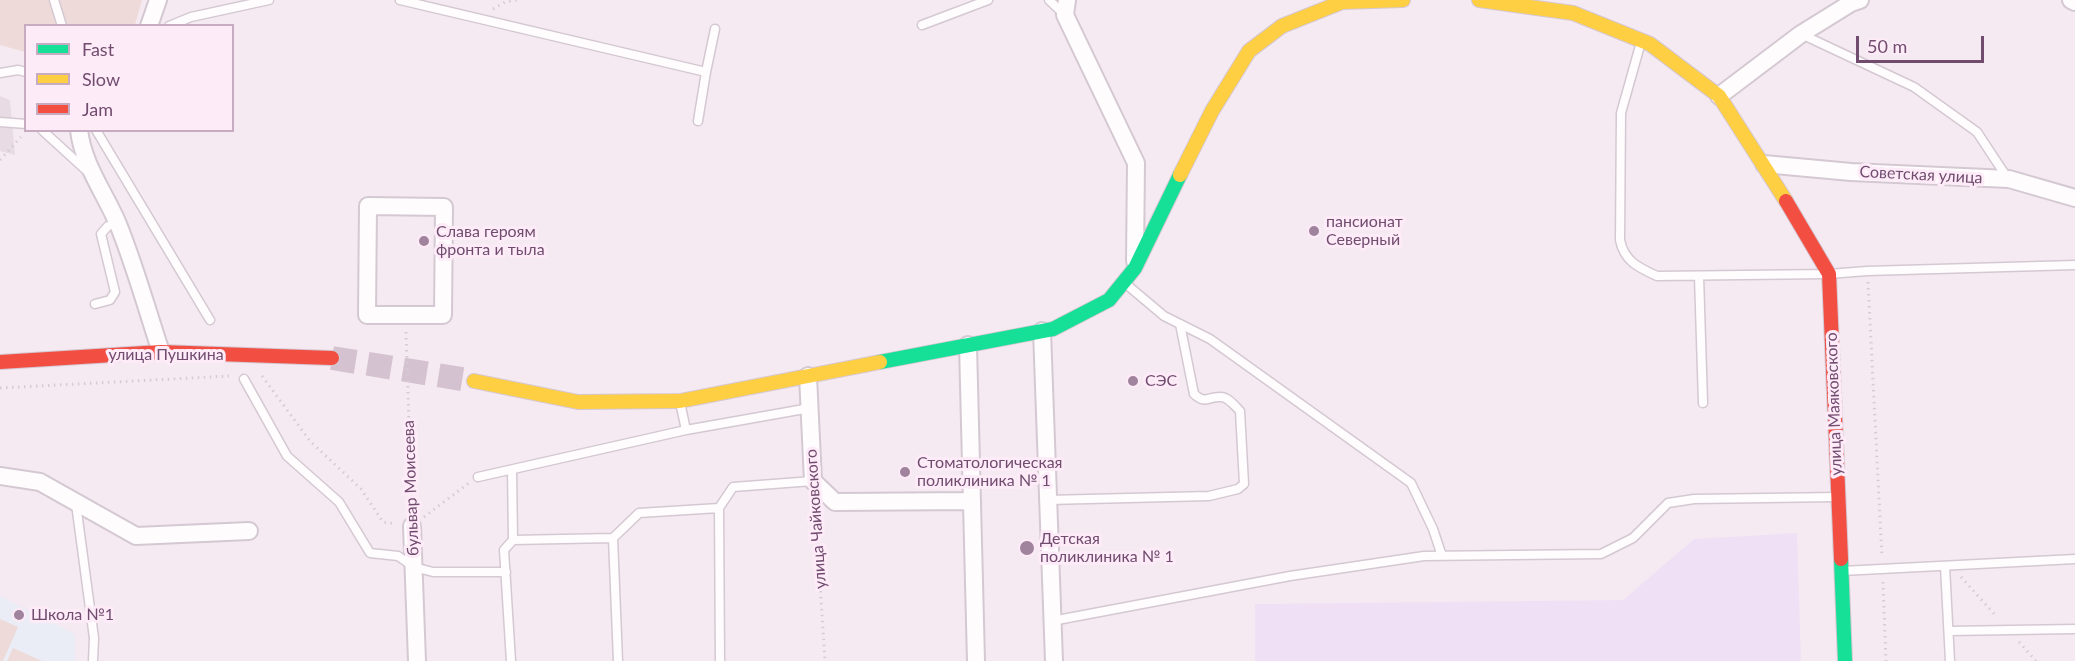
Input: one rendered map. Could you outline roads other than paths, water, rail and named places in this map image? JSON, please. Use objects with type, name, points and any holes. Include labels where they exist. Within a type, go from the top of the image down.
[{"type":"street","points":[[150,24],[158,0]]},
{"type":"street","points":[[474,381],[578,402],[680,401],[1053,328],[1108,300],[1135,268],[1212,111],[1249,51],[1282,26],[1342,2],[1403,0]]},
{"type":"street","name":"улица Маяковского","points":[[1479,0],[1573,13],[1642,40],[1719,96],[1764,164],[1828,274],[1845,661]]},
{"type":"street","points":[[1719,96],[1801,34],[1851,3],[1860,0]]},
{"type":"street","points":[[1066,8],[1136,163],[1135,268]]},
{"type":"street","points":[[79,132],[80,143],[94,179],[118,223],[161,352]]},
{"type":"street","name":"Советская улица","points":[[1764,164],[1851,172],[2008,179],[2075,198]]},
{"type":"street","points":[[368,207],[444,207],[443,315],[405,315],[367,315],[368,207]]},
{"type":"street","points":[[1042,331],[1053,661]]},
{"type":"street","points":[[968,345],[976,661]]},
{"type":"street","name":"улица Пушкина","points":[[0,362],[161,352],[332,358]]},
{"type":"street","name":"улица Чайковского","points":[[808,376],[813,482]]},
{"type":"street","points":[[0,476],[40,482],[136,536],[249,531]]},
{"type":"street","points":[[813,482],[835,502],[972,501]]},
{"type":"street","name":"бульвар Моисеева","points":[[412,526],[417,661]]},
{"type":"lane","points":[[54,0],[61,24]]},
{"type":"lane","points":[[174,24],[191,17],[269,0]]},
{"type":"lane","points":[[400,0],[706,72]]},
{"type":"lane","points":[[922,25],[988,0]]},
{"type":"lane","points":[[1048,0],[1066,8]]},
{"type":"lane","points":[[698,121],[716,30]]},
{"type":"lane","points":[[1801,34],[1914,87],[1977,132],[2008,179]]},
{"type":"lane","points":[[1642,40],[1621,113],[1620,240],[1623,253],[1641,268],[1657,276],[1699,276],[2075,265]]},
{"type":"lane","points":[[0,73],[18,70],[24,72]]},
{"type":"lane","points":[[0,122],[24,124]]},
{"type":"lane","points":[[45,132],[94,179]]},
{"type":"lane","points":[[97,132],[210,320]]},
{"type":"lane","points":[[95,304],[110,300],[115,292],[101,234],[108,226],[118,223]]},
{"type":"lane","points":[[1699,276],[1703,403]]},
{"type":"lane","points":[[1123,282],[1164,316],[1210,339],[1411,483],[1433,529],[1442,556]]},
{"type":"lane","points":[[1048,500],[1209,496],[1238,489],[1244,484],[1240,411],[1221,397],[1208,400],[1199,399],[1194,394],[1180,324]]},
{"type":"lane","points":[[241,377],[287,456],[339,502],[370,553],[398,556],[414,567],[433,572],[506,572]]},
{"type":"lane","points":[[680,401],[686,430]]},
{"type":"lane","points":[[478,477],[686,430],[810,408]]},
{"type":"lane","points":[[511,661],[504,550],[513,540],[512,470]]},
{"type":"lane","points":[[720,661],[719,507],[733,487],[813,482]]},
{"type":"lane","points":[[1052,621],[1290,576],[1424,556],[1601,555],[1633,538],[1668,503],[1694,499],[1838,497]]},
{"type":"lane","points":[[76,502],[94,638],[93,661]]},
{"type":"lane","points":[[513,540],[614,538],[639,513],[719,507]]},
{"type":"lane","points":[[614,538],[618,661]]},
{"type":"lane","points":[[1841,571],[2075,559]]},
{"type":"lane","points":[[1945,566],[1950,661]]},
{"type":"lane","points":[[1949,631],[2075,629]]},
{"type":"tunnel","points":[[332,358],[474,381]]},
{"type":"place","name":"пансионат Северный","points":[[1314,231]]},
{"type":"place","name":"Слава героям фронта и тыла","points":[[424,241]]},
{"type":"place","name":"СЭС","points":[[1133,381]]},
{"type":"place","name":"Стоматологическая поликлиника № 1","points":[[905,472]]},
{"type":"place","name":"Детская поликлиника № 1","points":[[1027,548]]},
{"type":"place","name":"Школа №1","points":[[19,615]]}]
